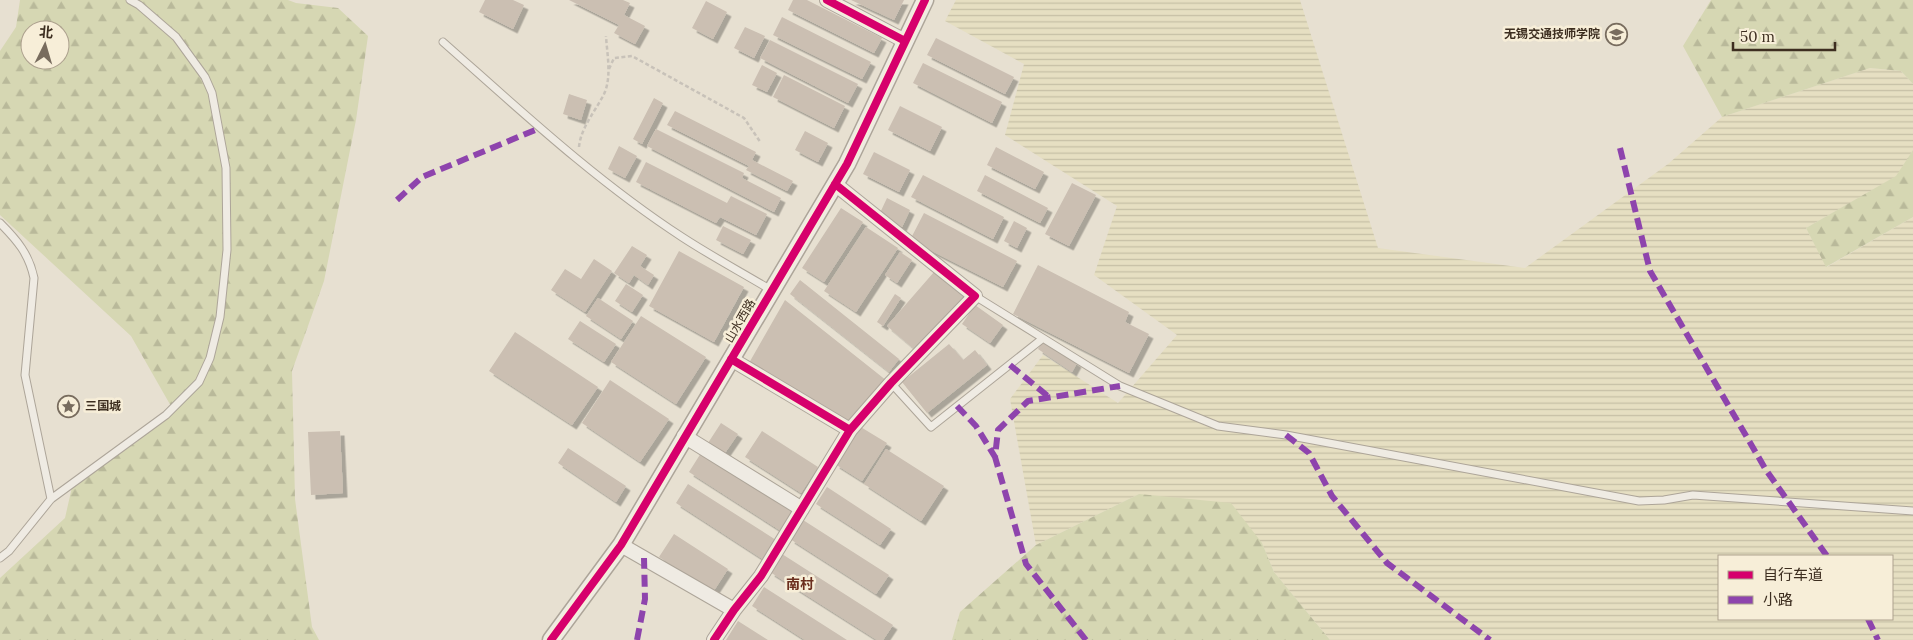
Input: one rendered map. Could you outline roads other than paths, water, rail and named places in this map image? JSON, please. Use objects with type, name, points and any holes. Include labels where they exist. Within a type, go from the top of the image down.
[{"type":"street","points":[[827,0],[905,41]]},
{"type":"street","name":"山水西路","points":[[551,640],[621,545],[847,164],[924,0]]},
{"type":"street","points":[[714,640],[734,610],[761,576],[850,430],[891,383],[975,296],[835,184]]},
{"type":"street","points":[[731,359],[850,430]]},
{"type":"street","points":[[684,436],[802,509]]},
{"type":"street","points":[[621,545],[734,610]]},
{"type":"lane","points":[[0,558],[9,551],[50,499],[166,415],[199,382],[210,358],[220,317],[227,250],[226,168],[212,93],[205,77],[176,37],[130,0]]},
{"type":"lane","points":[[443,42],[577,158],[682,237],[771,290]]},
{"type":"lane","points":[[0,223],[19,242],[31,263],[34,278],[25,375],[50,499]]},
{"type":"lane","points":[[975,296],[1120,386],[1218,426],[1286,435],[1638,501],[1693,495],[1913,511]]},
{"type":"lane","points":[[891,383],[931,427],[1042,339]]},
{"type":"place","name":"无锡交通技师学院","points":[[1616,34]]},
{"type":"place","name":"三国城","points":[[69,406]]},
{"type":"district","name":"南村","points":[[800,584]]}]
